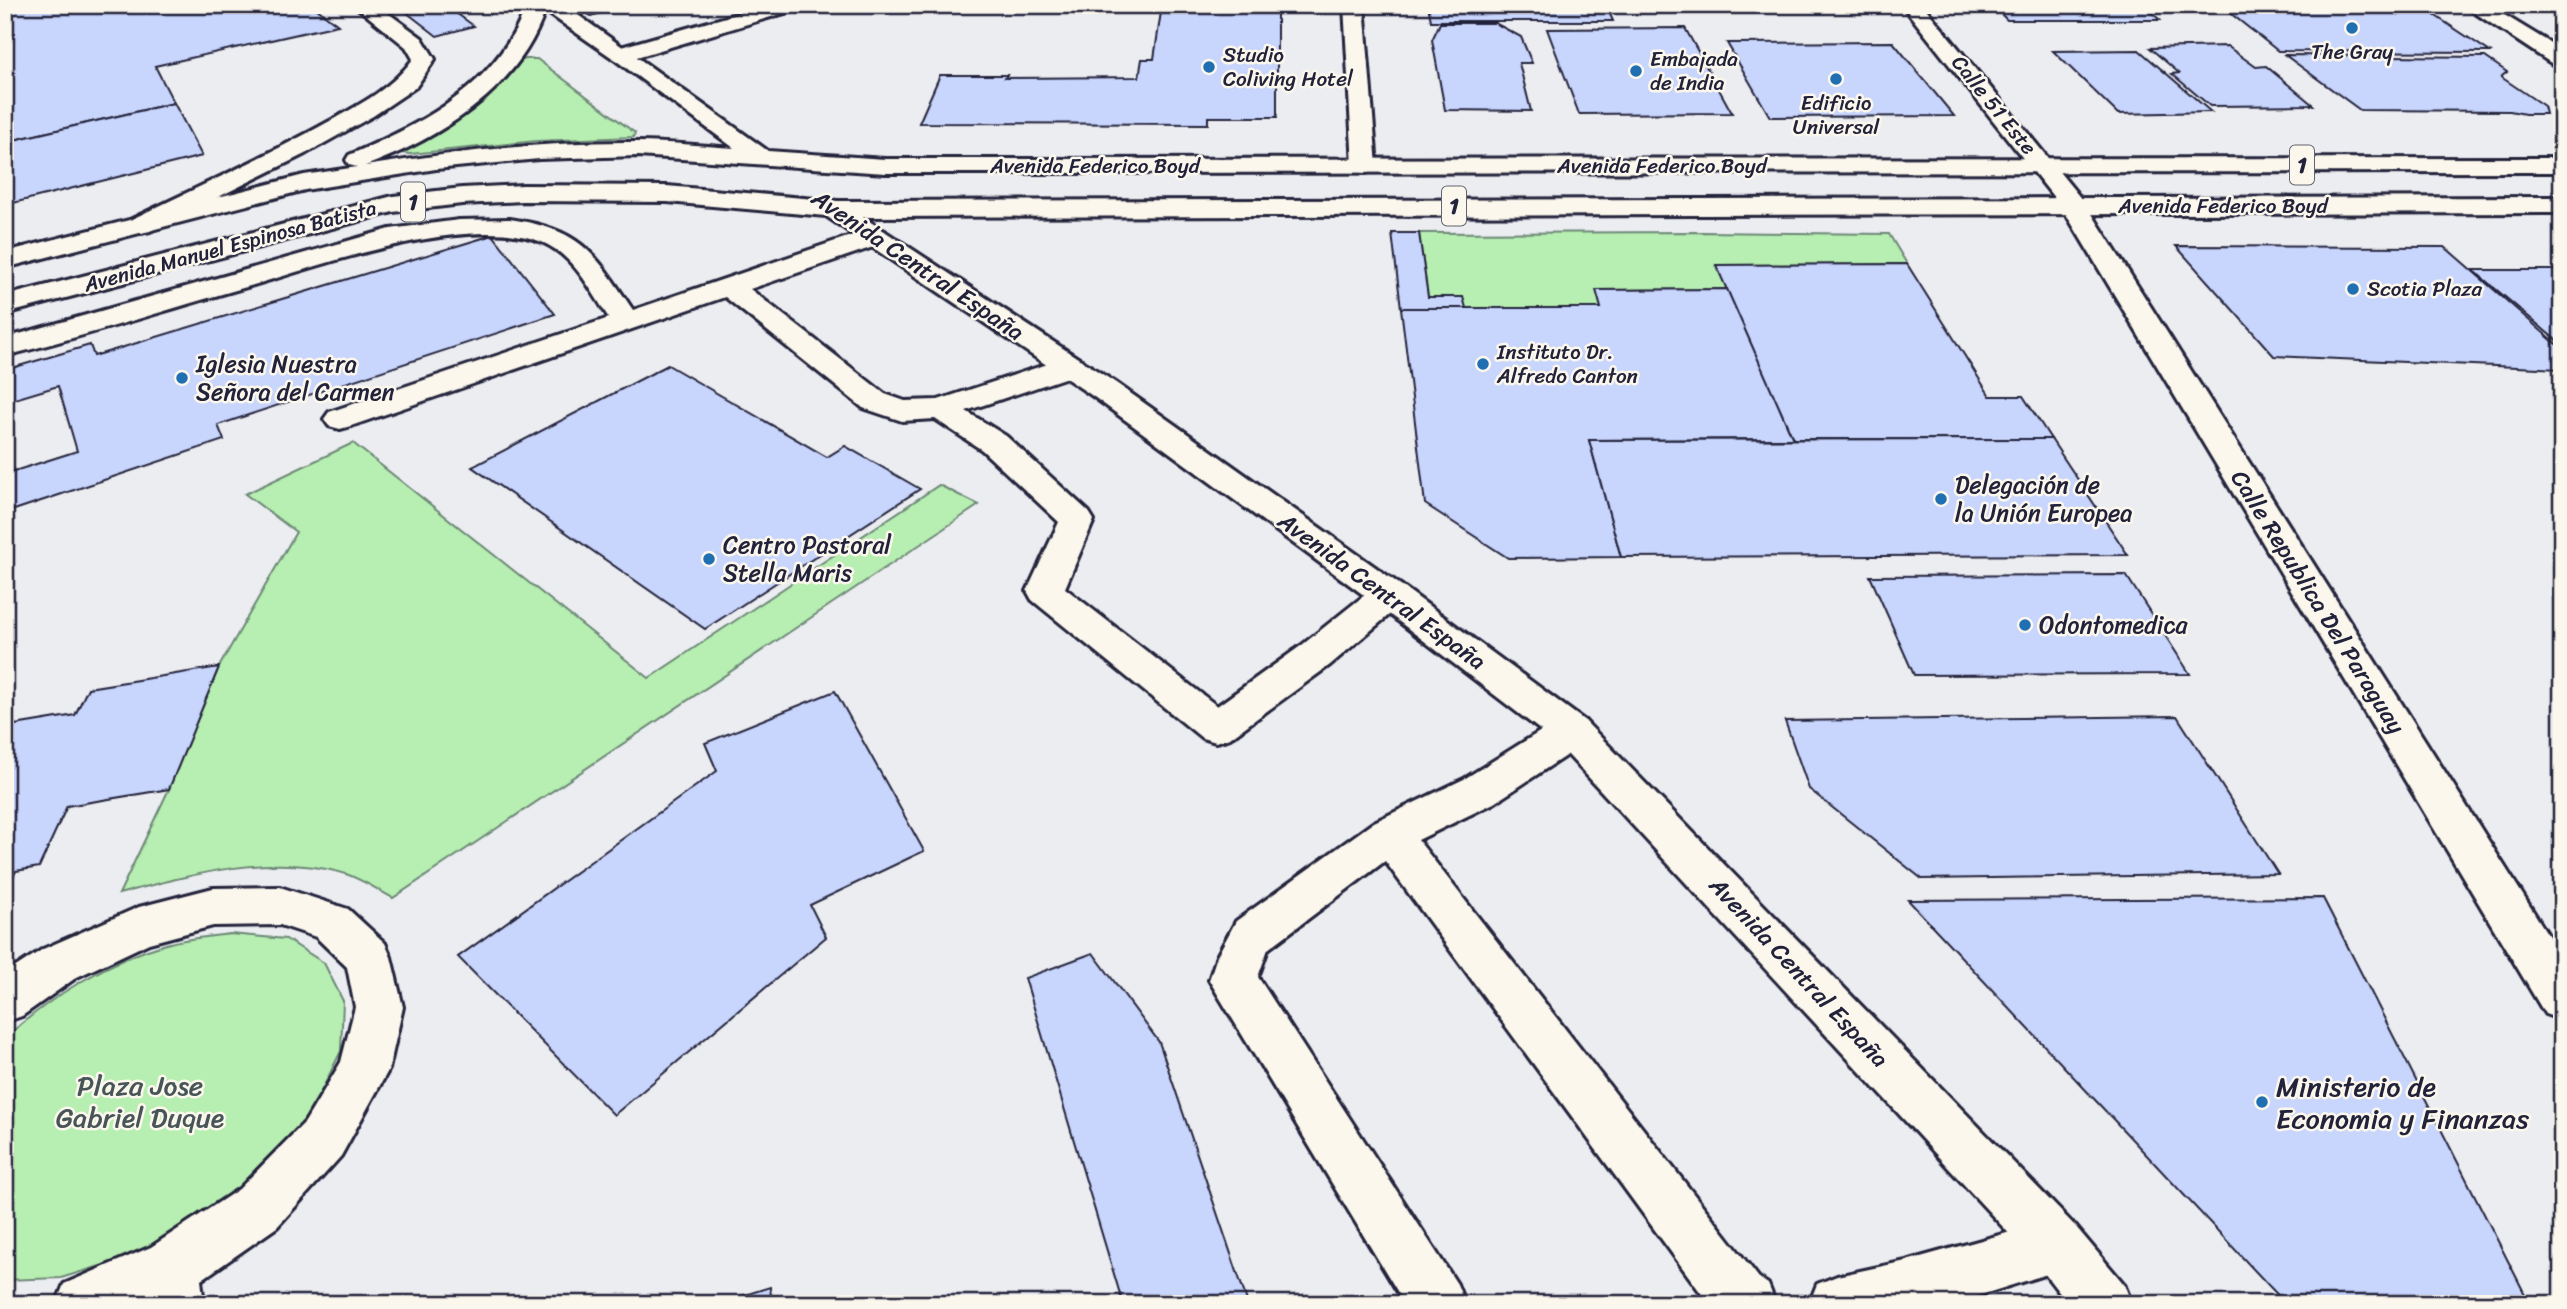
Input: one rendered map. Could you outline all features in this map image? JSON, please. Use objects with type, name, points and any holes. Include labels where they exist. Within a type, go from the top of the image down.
[{"type":"main road","points":[[141,225],[296,149],[365,111],[408,82],[424,59],[414,43],[364,5]]},
{"type":"main road","points":[[304,183],[391,146],[447,116],[482,88],[510,59],[533,27],[537,5]]},
{"type":"main road","name":"Avenida Central España","points":[[550,5],[622,54],[834,209],[1071,366],[1389,595],[1571,732],[2057,1246],[2104,1304]]},
{"type":"main road","points":[[622,54],[790,5]]},
{"type":"main road","points":[[1280,206],[1344,191],[1365,175],[1354,5]]},
{"type":"main road","name":"Calle 51 Este","points":[[1912,5],[2074,206]]},
{"type":"main road","points":[[2473,5],[2562,61]]},
{"type":"main road","name":"Avenida Manuel Espinosa Batista","points":[[5,260],[304,183],[436,162],[539,152],[638,149],[762,157]]},
{"type":"main road","name":"Avenida Federico Boyd","points":[[762,157],[885,166],[2562,165]]},
{"type":"main road","name":"Avenida Manuel Espinosa Batista","points":[[5,305],[380,207],[463,196],[523,192],[667,194],[834,209]]},
{"type":"main road","name":"Avenida Federico Boyd","points":[[834,209],[2562,205]]},
{"type":"main road","name":"Calle Republica Del Paraguay","points":[[2074,206],[2562,999]]},
{"type":"main road","points":[[5,347],[390,237],[449,228],[505,227],[545,233],[574,249],[627,323]]},
{"type":"main road","points":[[341,419],[875,237]]},
{"type":"main road","points":[[156,265],[175,299]]},
{"type":"main road","points":[[730,288],[874,401],[902,411],[941,409],[1071,366]]},
{"type":"main road","points":[[941,409],[994,443],[1077,520],[1045,591],[1216,727],[1316,655],[1389,595]]},
{"type":"main road","points":[[1437,1304],[1233,980],[1240,956],[1252,935],[1389,834],[1479,791],[1571,732]]},
{"type":"main road","points":[[1389,834],[1739,1298],[1748,1304]]},
{"type":"main road","points":[[5,1001],[60,963],[127,932],[213,908],[280,906],[332,923],[368,957],[379,1007],[364,1069],[323,1139],[258,1208],[174,1285],[84,1304]]},
{"type":"main road","points":[[1837,1304],[1906,1289],[2057,1246]]},
{"type":"green space","points":[[537,59],[635,133],[634,137],[537,141],[402,153],[401,149],[498,85],[519,61]]},
{"type":"green space","points":[[1419,233],[1889,234],[1907,264],[1717,265],[1727,289],[1597,290],[1601,308],[1466,308],[1428,297]]},
{"type":"green space","points":[[353,443],[649,678],[939,485],[979,505],[393,898],[346,874],[284,865],[228,869],[119,894],[169,789],[219,667],[296,532],[245,494]]},
{"type":"green space","name":"Plaza Jose Gabriel Duque","points":[[230,934],[286,939],[324,963],[343,1001],[341,1051],[312,1110],[268,1165],[207,1215],[133,1256],[61,1278],[5,1280],[5,1038],[60,995],[122,960],[174,942]]},
{"type":"building","points":[[5,5],[312,5],[338,25],[155,66],[174,103],[5,142]]},
{"type":"building","points":[[397,5],[445,5],[474,26],[437,36]]},
{"type":"building","points":[[575,5],[621,5],[624,7],[591,16]]},
{"type":"building","name":"Studio Coliving Hotel","points":[[1162,5],[1277,5],[1277,117],[1208,117],[1208,124],[919,123],[940,75],[1007,75],[1005,78],[1139,77],[1142,59],[1154,59]]},
{"type":"building","points":[[1428,5],[1606,5],[1613,21],[1431,21]]},
{"type":"building","points":[[1992,5],[2143,5],[2160,20],[2007,20]]},
{"type":"building","name":"The Gray","points":[[2220,5],[2419,5],[2490,52],[2278,51]]},
{"type":"building","points":[[1440,23],[1495,23],[1521,37],[1532,63],[1519,63],[1531,111],[1445,110],[1432,40]]},
{"type":"building","name":"Embajada de India","points":[[1685,28],[1732,113],[1579,114],[1547,29]]},
{"type":"building","name":"Edificio Universal","points":[[1893,42],[1954,116],[1770,117],[1727,43]]},
{"type":"building","points":[[2227,46],[2256,67],[2266,66],[2313,105],[2210,106],[2172,74],[2179,73],[2150,48]]},
{"type":"building","points":[[2139,50],[2211,112],[2118,114],[2053,51]]},
{"type":"building","points":[[2285,55],[2485,57],[2507,72],[2501,77],[2544,106],[2546,114],[2510,111],[2360,110]]},
{"type":"building","points":[[174,103],[202,156],[5,205],[5,142]]},
{"type":"building","points":[[1392,233],[1419,233],[1428,297],[1463,297],[1466,308],[1401,308]]},
{"type":"building","name":"Iglesia Nuestra Señora del Carmen","points":[[493,235],[555,314],[218,425],[224,440],[5,513],[5,474],[77,451],[58,386],[5,402],[5,370],[90,345],[94,356]]},
{"type":"building","name":"Scotia Plaza","points":[[2176,246],[2445,247],[2562,349],[2562,369],[2274,356]]},
{"type":"building","points":[[1907,264],[1990,396],[2023,396],[2051,439],[1793,439],[1716,265]]},
{"type":"building","points":[[2473,270],[2562,270],[2562,345]]},
{"type":"building","points":[[1727,289],[1793,439],[1589,440],[1621,557],[1508,558],[1425,504],[1401,308],[1601,308],[1596,290]]},
{"type":"building","name":"Centro Pastoral Stella Maris","points":[[668,365],[827,457],[845,446],[920,489],[705,629],[472,467]]},
{"type":"building","points":[[2051,439],[2128,555],[1621,557],[1589,440]]},
{"type":"building","name":"Odontomedica","points":[[2126,575],[2190,674],[1914,675],[1870,576]]},
{"type":"building","points":[[219,667],[169,789],[67,806],[39,867],[16,871],[5,894],[5,743],[15,725],[75,715],[88,688]]},
{"type":"building","points":[[835,691],[924,851],[810,905],[826,937],[614,1115],[458,957],[717,771],[705,743]]},
{"type":"building","points":[[2177,716],[2278,874],[1922,879],[1809,789],[1785,721]]},
{"type":"building","name":"Ministerio de Economia y Finanzas","points":[[2323,898],[2530,1304],[2286,1304],[1908,900]]},
{"type":"building","points":[[1093,953],[1159,1042],[1248,1304],[1123,1304],[1025,978]]},
{"type":"building","points":[[770,1287],[772,1304],[716,1304]]},
{"type":"place","name":"The Gray","points":[[2352,28]]},
{"type":"place","name":"Studio Coliving Hotel","points":[[1209,67]]},
{"type":"place","name":"Embajada de India","points":[[1636,71]]},
{"type":"place","name":"Edificio Universal","points":[[1836,79]]},
{"type":"place","name":"Scotia Plaza","points":[[2353,289]]},
{"type":"place","name":"Instituto Dr. Alfredo Canton","points":[[1483,364]]},
{"type":"place","name":"Iglesia Nuestra Señora del Carmen","points":[[182,378]]},
{"type":"place","name":"Delegación de la Unión Europea","points":[[1941,499]]},
{"type":"place","name":"Centro Pastoral Stella Maris","points":[[709,559]]},
{"type":"place","name":"Odontomedica","points":[[2025,625]]},
{"type":"place","name":"Ministerio de Economia y Finanzas","points":[[2262,1102]]}]
